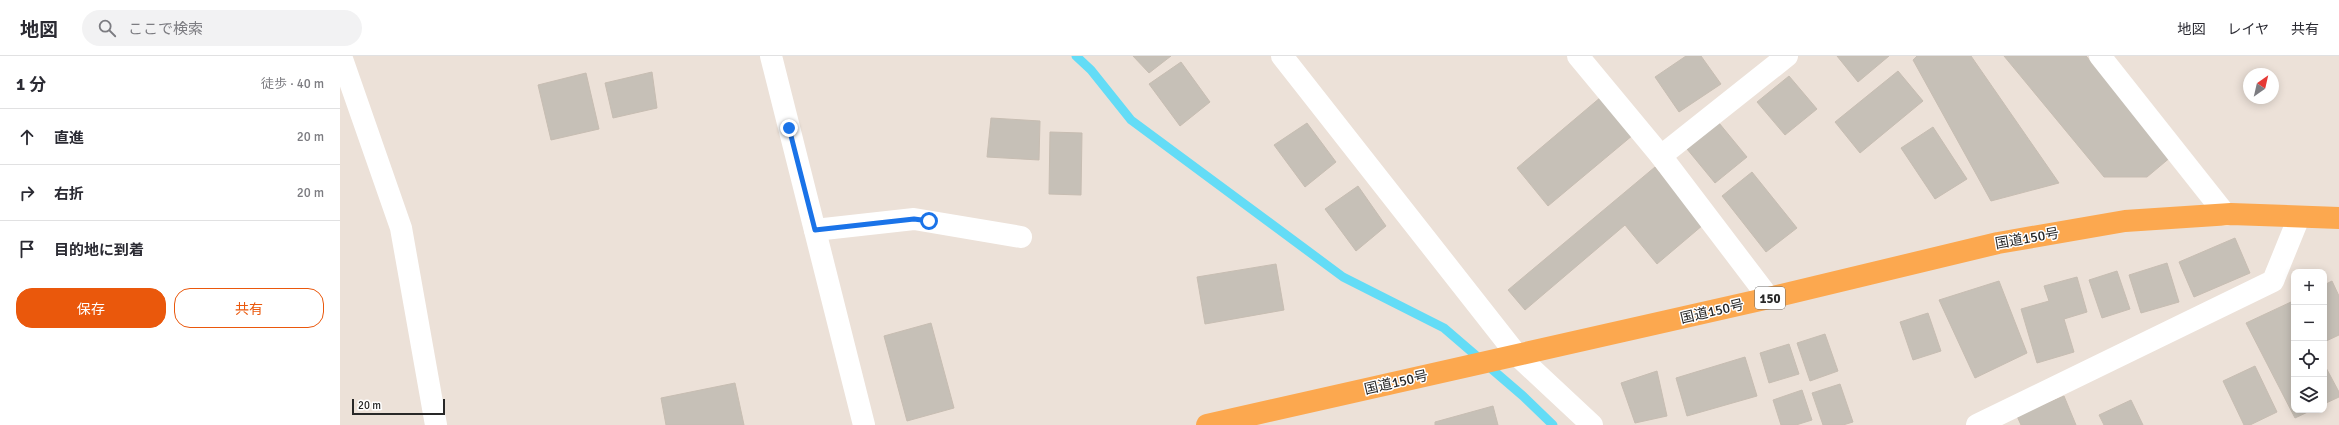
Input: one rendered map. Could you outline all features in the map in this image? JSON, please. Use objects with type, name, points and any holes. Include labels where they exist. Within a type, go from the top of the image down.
[{"type":"highway","name":"国道150号","points":[[1207,425],[1769,298],[1998,243],[2125,221],[2226,214],[2339,218]]},
{"type":"street","points":[[341,56],[401,228],[436,425]]},
{"type":"street","points":[[771,56],[864,425]]},
{"type":"street","points":[[1282,56],[1517,355],[1592,425]]},
{"type":"street","points":[[1578,56],[1661,156],[1769,298]]},
{"type":"street","points":[[1661,156],[1787,56]]},
{"type":"street","points":[[2100,56],[2226,214]]},
{"type":"street","points":[[1979,425],[2272,281],[2299,217]]},
{"type":"street","points":[[815,230],[914,219],[1021,237]]},
{"type":"building","points":[[1133,56],[1171,56],[1149,73]]},
{"type":"building","points":[[1686,56],[1701,56],[1721,84],[1679,112],[1655,77]]},
{"type":"building","points":[[1837,56],[1889,56],[1858,82]]},
{"type":"building","points":[[1917,56],[1971,56],[2059,183],[1991,201],[1913,60]]},
{"type":"building","points":[[2004,56],[2086,56],[2172,156],[2147,177],[2104,177]]},
{"type":"building","points":[[1181,62],[1210,102],[1180,126],[1149,84]]},
{"type":"building","points":[[1898,71],[1923,101],[1860,153],[1835,122]]},
{"type":"building","points":[[652,72],[657,108],[613,118],[605,83]]},
{"type":"building","points":[[586,73],[599,129],[551,140],[538,85]]},
{"type":"building","points":[[1789,76],[1817,109],[1785,135],[1757,102]]},
{"type":"building","points":[[1601,97],[1633,135],[1548,206],[1517,168]]},
{"type":"building","points":[[991,118],[1040,121],[1039,160],[987,157]]},
{"type":"building","points":[[1307,123],[1336,162],[1305,187],[1274,145]]},
{"type":"building","points":[[1719,123],[1747,157],[1715,183],[1687,149]]},
{"type":"building","points":[[1933,127],[1967,179],[1935,199],[1901,148]]},
{"type":"building","points":[[1050,132],[1082,133],[1081,195],[1049,194]]},
{"type":"building","points":[[1655,167],[1703,225],[1657,264],[1625,225],[1525,310],[1508,290]]},
{"type":"building","points":[[1752,172],[1797,228],[1766,252],[1722,196]]},
{"type":"building","points":[[1358,186],[1386,226],[1356,251],[1325,209]]},
{"type":"building","points":[[2235,238],[2250,273],[2194,297],[2179,262]]},
{"type":"building","points":[[2167,263],[2179,302],[2141,313],[2129,275]]},
{"type":"building","points":[[1276,264],[1284,310],[1205,324],[1197,277]]},
{"type":"building","points":[[2117,271],[2130,309],[2102,318],[2089,280]]},
{"type":"building","points":[[2077,277],[2087,312],[2064,319],[2074,352],[2037,363],[2021,309],[2049,301],[2044,286]]},
{"type":"building","points":[[1999,281],[2027,353],[1975,378],[1939,300]]},
{"type":"building","points":[[2332,281],[2339,296],[2339,335],[2327,341],[2327,305],[2327,284]]},
{"type":"building","points":[[2291,302],[2291,410],[2246,323]]},
{"type":"building","points":[[1928,313],[1941,351],[1913,360],[1900,322]]},
{"type":"building","points":[[931,323],[954,408],[907,421],[884,336]]},
{"type":"building","points":[[1825,334],[1838,371],[1810,381],[1797,343]]},
{"type":"building","points":[[1789,344],[1799,374],[1769,383],[1760,353]]},
{"type":"building","points":[[1745,357],[1757,396],[1687,416],[1676,378]]},
{"type":"building","points":[[2255,366],[2277,412],[2250,425],[2244,425],[2223,381]]},
{"type":"building","points":[[2327,370],[2339,392],[2339,397],[2327,403]]},
{"type":"building","points":[[1657,371],[1667,416],[1635,423],[1621,383]]},
{"type":"building","points":[[735,383],[744,425],[666,425],[661,398]]},
{"type":"building","points":[[1840,384],[1853,422],[1843,425],[1823,425],[1812,393]]},
{"type":"building","points":[[1802,390],[1812,420],[1796,425],[1781,425],[1773,400]]},
{"type":"building","points":[[2064,396],[2076,425],[2021,425],[2017,416]]},
{"type":"building","points":[[2131,400],[2143,425],[2104,425],[2099,415]]},
{"type":"building","points":[[1493,406],[1498,425],[1435,425],[1435,422]]},
{"type":"building","points":[[2292,413],[2306,413],[2295,418]]},
{"type":"waterway","points":[[1076,56],[1091,70],[1131,120],[1343,277],[1444,328],[1523,396],[1553,425]]},
{"type":"route","points":[[789,128],[815,230],[914,219],[929,221]]}]
